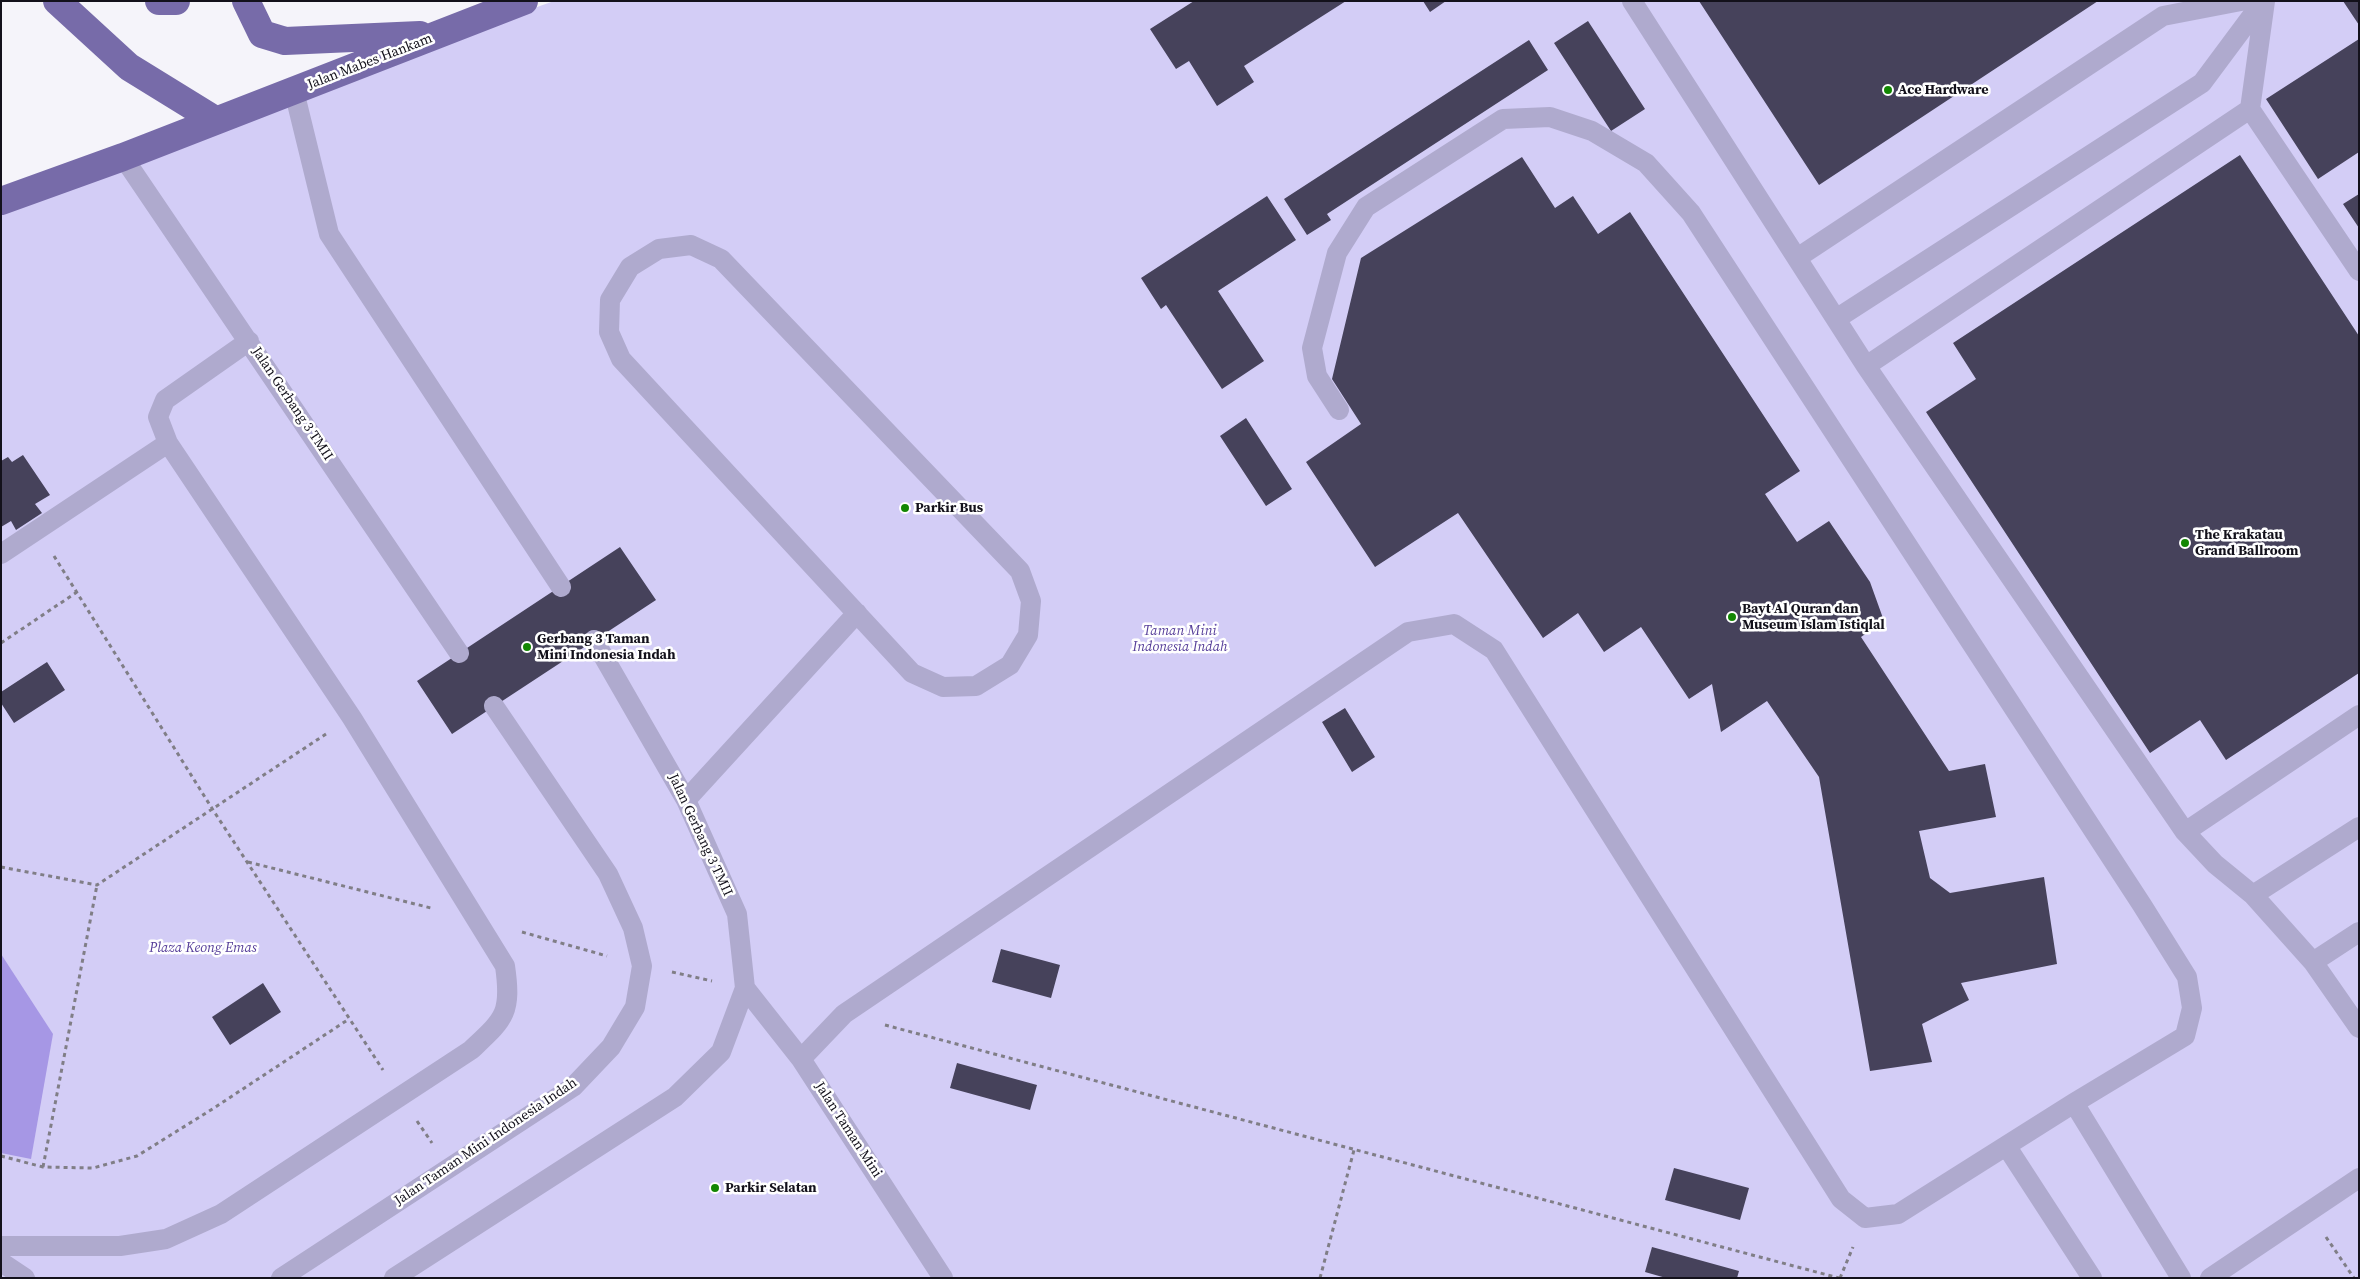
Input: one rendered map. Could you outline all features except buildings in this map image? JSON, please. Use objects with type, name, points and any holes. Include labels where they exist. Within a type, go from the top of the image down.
[{"type":"main road","points":[[57,1],[129,67],[215,120]]},
{"type":"main road","points":[[159,1],[176,1]]},
{"type":"main road","points":[[246,1],[262,34],[285,40],[444,34]]},
{"type":"main road","name":"Jalan Mabes Hankam","points":[[1,201],[123,157],[215,120],[444,34],[524,1]]},
{"type":"lane","points":[[1632,1],[1866,366],[2185,832],[2215,864],[2252,895],[2313,962],[2359,1028]]},
{"type":"lane","points":[[1797,258],[2163,16],[2241,1]]},
{"type":"lane","points":[[1836,319],[2202,83],[2264,1]]},
{"type":"lane","points":[[2264,1],[2250,109],[2359,271]]},
{"type":"lane","points":[[294,91],[329,234],[561,587]]},
{"type":"lane","points":[[1866,366],[2250,109]]},
{"type":"lane","points":[[801,1059],[844,1014],[1408,632],[1454,624],[1494,650],[1841,1199],[1865,1218],[1898,1214],[2007,1147],[2074,1102],[2185,1036],[2192,1008],[2187,977],[1691,213],[1646,163],[1592,131],[1550,117],[1503,119],[1366,206],[1337,253],[1312,348],[1317,376],[1339,410]]},
{"type":"lane","name":"Jalan Gerbang 3 TMII","points":[[123,157],[459,653]]},
{"type":"lane","points":[[691,245],[721,260],[1020,571],[1031,601],[1028,635],[1010,664],[976,686],[943,687],[912,673],[857,613],[621,359],[609,332],[610,300],[630,267],[659,249],[691,245]]},
{"type":"lane","points":[[1,1246],[120,1246],[166,1239],[221,1214],[471,1050],[501,1021],[509,992],[505,966],[352,718],[168,443],[158,417],[165,400],[249,341]]},
{"type":"lane","points":[[1,554],[168,443]]},
{"type":"lane","points":[[686,800],[857,613]]},
{"type":"lane","name":"Jalan Gerbang 3 TMII","points":[[594,640],[686,800],[737,914],[745,988]]},
{"type":"lane","points":[[494,706],[608,874],[633,928],[642,966]]},
{"type":"lane","points":[[2185,832],[2359,715]]},
{"type":"lane","points":[[2252,895],[2359,827]]},
{"type":"lane","points":[[2313,962],[2359,932]]},
{"type":"lane","name":"Jalan Taman Mini Indonesia Indah","points":[[281,1278],[573,1088],[611,1047],[634,1007],[642,966]]},
{"type":"lane","points":[[394,1278],[675,1097],[721,1052],[745,988]]},
{"type":"lane","name":"Jalan Taman Mini","points":[[745,988],[801,1059],[943,1278]]},
{"type":"lane","points":[[2074,1102],[2181,1278]]},
{"type":"lane","points":[[2007,1147],[2092,1278]]},
{"type":"lane","points":[[2210,1278],[2359,1178]]},
{"type":"lane","points":[[1,1262],[25,1278]]},
{"type":"path","points":[[37,531],[212,810],[448,1168]]},
{"type":"path","points":[[1,643],[77,592]]},
{"type":"path","points":[[1,867],[97,885],[352,718]]},
{"type":"path","points":[[248,862],[476,920],[642,966],[745,988]]},
{"type":"path","points":[[44,1167],[97,885]]},
{"type":"path","points":[[844,1014],[1839,1278]]},
{"type":"path","points":[[1,1156],[44,1167],[93,1168],[137,1156],[349,1019]]},
{"type":"path","points":[[1320,1278],[1354,1150]]},
{"type":"path","points":[[2309,1211],[2354,1278]]},
{"type":"green space","name":"Taman Mini Indonesia Indah","points":[[554,1],[2359,1],[2359,1278],[1,1278],[1,198]]},
{"type":"shaded area","points":[[1,954],[53,1034],[31,1159],[1,1153]]},
{"type":"place","name":"Ace Hardware","points":[[1888,90]]},
{"type":"place","name":"Parkir Bus","points":[[905,508]]},
{"type":"place","name":"The Krakatau Grand Ballroom","points":[[2185,543]]},
{"type":"place","name":"Bayt Al Quran dan Museum Islam Istiqlal","points":[[1732,617]]},
{"type":"place","name":"Gerbang 3 Taman Mini Indonesia Indah","points":[[527,647]]},
{"type":"place","name":"Parkir Selatan","points":[[715,1188]]},
{"type":"park label","name":"Plaza Keong Emas","points":[[203,948]]}]
